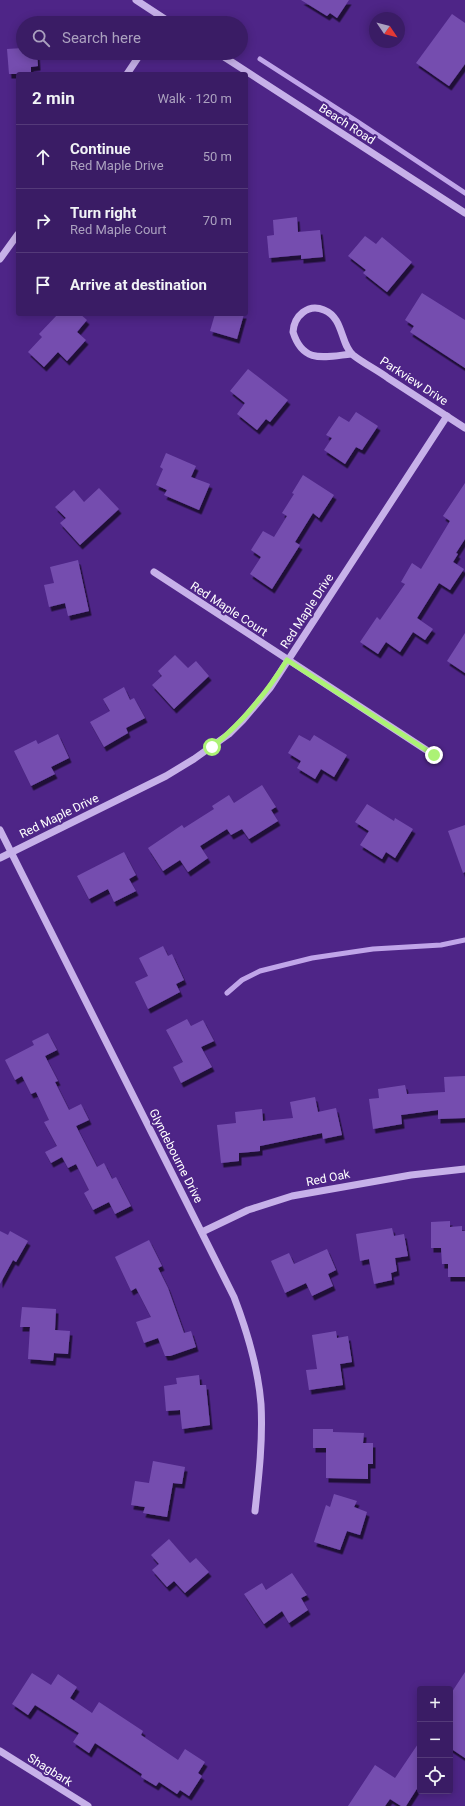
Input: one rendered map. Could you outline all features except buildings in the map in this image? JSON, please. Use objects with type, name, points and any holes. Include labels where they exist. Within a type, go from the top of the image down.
[{"type":"street","points":[[136,0],[157,16]]},
{"type":"street","points":[[128,72],[136,60]]},
{"type":"street","name":"Beach Road","points":[[229,60],[247,72]]},
{"type":"street","name":"Beach Road","points":[[248,72],[465,213]]},
{"type":"street","points":[[0,259],[16,237]]},
{"type":"street","points":[[311,308],[318,308],[330,313],[337,320],[351,354],[321,356],[306,353],[300,349],[293,332],[297,318],[303,312],[311,308]]},
{"type":"street","name":"Parkview Drive","points":[[351,354],[465,428]]},
{"type":"street","name":"Red Maple Drive","points":[[0,858],[166,776],[212,747],[243,720],[257,704],[287,660],[447,416]]},
{"type":"street","name":"Red Maple Court","points":[[154,572],[434,755]]},
{"type":"street","name":"Glyndebourne Drive","points":[[0,830],[234,1297],[251,1347],[261,1404],[260,1464],[255,1511]]},
{"type":"street","name":"Red Oak","points":[[202,1232],[248,1210],[292,1196],[411,1175],[465,1169]]},
{"type":"street","name":"Shagbark","points":[[0,1751],[88,1806]]},
{"type":"waterway","points":[[260,59],[465,193]]},
{"type":"waterway","points":[[227,993],[242,980],[260,971],[312,958],[373,949],[441,945],[465,940]]},
{"type":"route","points":[[212,747],[229,734],[257,704],[270,688],[287,660],[434,755]]}]
